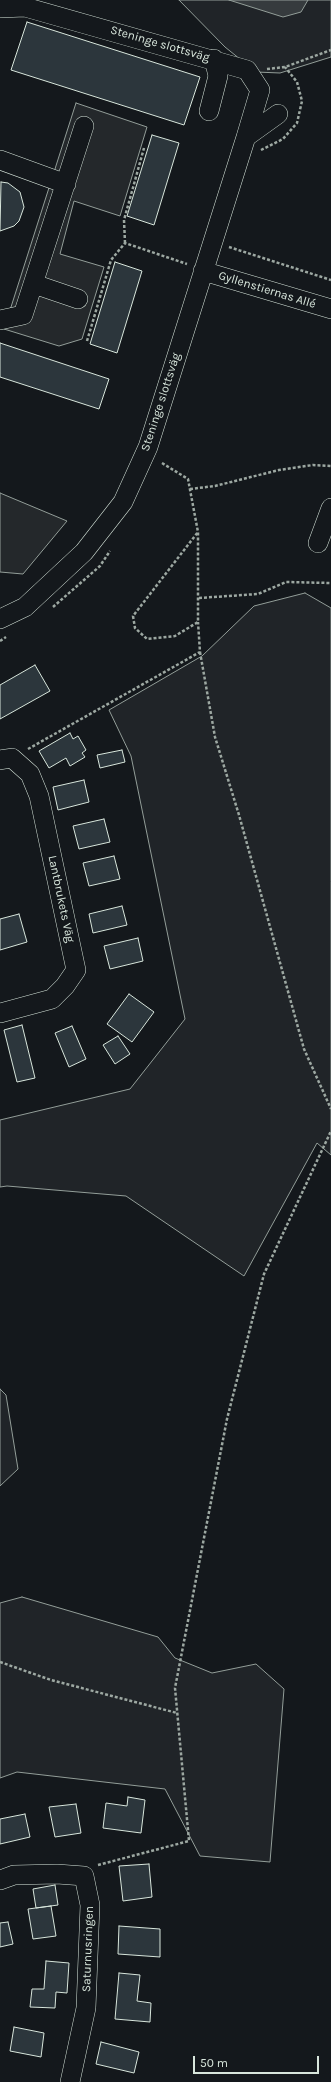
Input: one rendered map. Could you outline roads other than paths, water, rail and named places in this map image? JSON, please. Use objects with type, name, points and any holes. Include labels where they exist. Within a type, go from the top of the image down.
[{"type":"street","name":"Steninge slottsväg","points":[[0,8],[24,3],[214,59],[247,70],[260,90],[246,137],[195,268],[148,447],[123,502],[84,552],[25,607],[0,619]]},
{"type":"street","points":[[209,111],[218,76],[214,59]]},
{"type":"street","points":[[246,137],[278,114]]},
{"type":"street","points":[[0,320],[23,315],[84,126]]},
{"type":"street","points":[[0,160],[66,184]]},
{"type":"street","name":"Gyllenstiernas Allé","points":[[195,268],[331,309]]},
{"type":"street","points":[[34,284],[78,299]]},
{"type":"street","points":[[318,543],[331,508]]},
{"type":"street","name":"Lantbrukets Väg","points":[[0,1013],[52,999],[65,986],[76,970],[38,796],[30,774],[6,759]]},
{"type":"street","name":"Saturnusringen","points":[[0,1880],[14,1875],[57,1874],[84,1876],[90,1905],[86,2008],[70,2082]]}]
